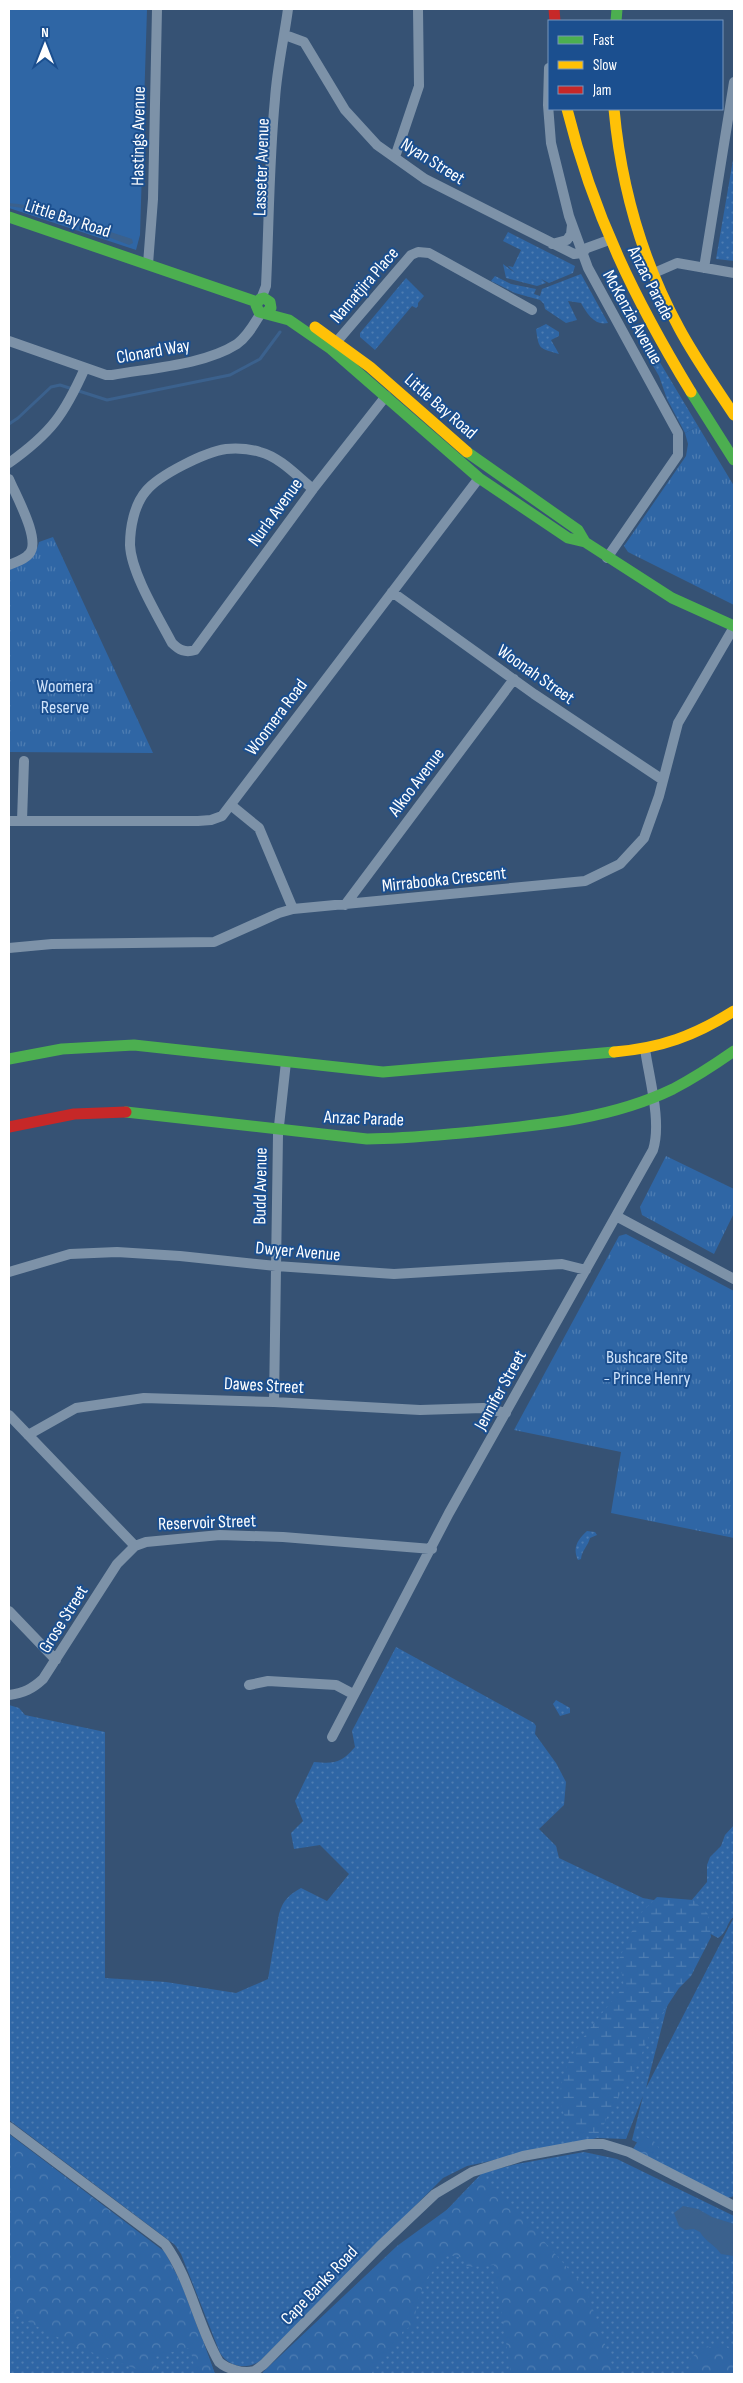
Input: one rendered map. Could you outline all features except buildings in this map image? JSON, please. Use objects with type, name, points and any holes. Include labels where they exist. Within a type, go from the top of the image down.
[{"type":"main road","name":"Anzac Parade","points":[[567,110],[596,207],[625,276],[683,380],[734,460]]},
{"type":"main road","name":"Anzac Parade","points":[[614,110],[619,152],[628,197],[654,273],[676,322],[734,415]]},
{"type":"main road","name":"Little Bay Road","points":[[9,217],[49,229],[264,305],[334,345],[389,392],[487,467],[578,530],[585,542]]},
{"type":"main road","name":"Little Bay Road","points":[[389,392],[479,478],[568,538],[585,542],[672,598],[734,627]]},
{"type":"main road","name":"Woomera Road","points":[[479,478],[487,467]]},
{"type":"main road","points":[[9,1059],[62,1049],[116,1045],[188,1050],[383,1072],[645,1049],[668,1044],[694,1034],[734,1011]]},
{"type":"main road","name":"Anzac Parade","points":[[9,1127],[76,1113],[110,1111],[367,1139],[391,1139],[554,1123],[603,1115],[652,1098],[704,1071],[734,1051]]},
{"type":"street","name":"Hastings Avenue","points":[[148,264],[153,199],[157,9]]},
{"type":"street","name":"Lasseter Avenue","points":[[264,305],[274,100],[280,49],[288,9]]},
{"type":"street","points":[[395,157],[419,86],[418,9]]},
{"type":"street","name":"Nyan Street","points":[[284,35],[304,42],[344,110],[377,144],[425,179],[552,244],[574,254],[582,253]]},
{"type":"street","points":[[704,268],[734,85]]},
{"type":"street","name":"McKenzie Avenue","points":[[548,110],[551,143],[572,224],[582,253],[588,268],[678,433],[680,442],[678,455],[608,558]]},
{"type":"street","points":[[552,244],[567,240],[571,234],[572,224]]},
{"type":"street","points":[[582,253],[586,248],[609,240]]},
{"type":"street","name":"Namatjira Place","points":[[334,345],[411,256],[418,252],[429,253],[532,310]]},
{"type":"street","points":[[654,273],[677,264],[734,273]]},
{"type":"street","name":"Clonard Way","points":[[9,341],[85,368],[112,375],[209,357],[238,343],[249,332],[264,305]]},
{"type":"street","points":[[9,463],[32,446],[56,423],[73,396],[85,368]]},
{"type":"street","name":"Nurla Avenue","points":[[313,489],[276,460],[262,452],[225,449],[168,473],[145,492],[137,505],[130,532],[130,548],[135,569],[172,643],[184,651],[195,650],[313,489],[389,392]]},
{"type":"street","name":"Woomera Road","points":[[9,821],[211,820],[222,816],[232,806],[479,478]]},
{"type":"street","points":[[9,479],[34,537],[33,548],[30,554],[9,565]]},
{"type":"street","name":"Woonah Street","points":[[392,592],[514,679],[663,780]]},
{"type":"street","name":"Mirrabooka Crescent","points":[[9,948],[52,944],[214,942],[279,913],[294,909],[585,881],[620,864],[644,838],[663,780],[678,723],[734,627]]},
{"type":"street","name":"Alkoo Avenue","points":[[345,905],[514,679]]},
{"type":"street","points":[[22,821],[24,761]]},
{"type":"street","points":[[232,806],[259,828],[294,909]]},
{"type":"street","name":"Jennifer Street","points":[[332,1737],[353,1694],[432,1549],[449,1513],[652,1150],[656,1138],[645,1049]]},
{"type":"street","name":"Budd Avenue","points":[[274,1402],[278,1130],[286,1062]]},
{"type":"street","points":[[616,1216],[734,1279]]},
{"type":"street","name":"Dwyer Avenue","points":[[9,1272],[70,1254],[117,1252],[394,1274],[562,1264],[586,1270]]},
{"type":"street","name":"Dawes Street","points":[[28,1435],[76,1408],[110,1402],[179,1398],[420,1410],[483,1408],[506,1413]]},
{"type":"street","points":[[9,1416],[134,1546]]},
{"type":"street","name":"Reservoir Street","points":[[134,1546],[160,1539],[220,1535],[283,1537],[432,1549]]},
{"type":"street","name":"Grose Street","points":[[9,1695],[22,1693],[34,1688],[44,1678],[117,1564],[134,1546]]},
{"type":"street","points":[[9,1611],[56,1660]]},
{"type":"street","points":[[249,1685],[268,1681],[336,1685],[353,1694]]},
{"type":"street","name":"Cape Banks Road","points":[[9,2127],[165,2244],[176,2259],[186,2279],[215,2355],[225,2371],[255,2373],[380,2246],[435,2194],[472,2172],[523,2156],[588,2144],[603,2144],[629,2152],[734,2206]]},
{"type":"green space","points":[[9,9],[147,9],[140,235],[136,250],[9,208]]},
{"type":"green space","points":[[734,154],[734,261],[716,259]]},
{"type":"green space","points":[[508,232],[575,266],[573,273],[549,283],[541,279],[546,283],[537,286],[506,278],[503,264],[515,273],[508,266],[513,267],[521,250],[503,241]]},
{"type":"green space","points":[[581,274],[608,323],[595,321],[581,303],[568,301],[577,320],[566,323],[545,309],[544,304],[540,300],[515,293],[491,281],[495,276],[511,284],[536,289],[534,294],[540,296],[542,289]]},
{"type":"green space","points":[[406,278],[424,296],[418,303],[418,306],[416,308],[412,306],[375,350],[360,337],[360,333]]},
{"type":"green space","points":[[546,324],[559,332],[559,336],[551,340],[559,354],[544,349],[539,345],[536,329]]},
{"type":"green space","points":[[639,328],[646,343],[649,344],[698,426],[685,433],[667,399],[659,376],[639,342]]},
{"type":"green space","points":[[698,426],[734,486],[734,605],[628,552],[624,546],[686,456],[688,444],[685,433]]},
{"type":"green space","name":"Woomera Reserve","points":[[53,537],[153,753],[9,752],[9,568],[32,555],[39,542]]},
{"type":"green space","points":[[666,1156],[734,1189],[734,1213],[714,1254],[642,1215],[640,1207]]},
{"type":"green space","name":"Bushcare Site - Prince Henry","points":[[626,1234],[734,1291],[734,1538],[611,1513],[621,1452],[514,1430],[619,1236]]},
{"type":"green space","points":[[587,1531],[595,1532],[597,1535],[590,1538],[581,1559],[578,1560],[576,1556],[577,1544]]},
{"type":"green space","points":[[396,1647],[534,1723],[536,1726],[535,1734],[556,1763],[566,1782],[564,1805],[539,1829],[556,1846],[559,1858],[643,1898],[690,1907],[691,1901],[707,1882],[707,1865],[710,1857],[721,1846],[725,1835],[734,1825],[734,1917],[734,2196],[728,2198],[653,2161],[656,2152],[632,2140],[643,2096],[626,2139],[597,2138],[467,2166],[443,2178],[260,2361],[249,2366],[238,2366],[228,2361],[220,2353],[181,2254],[175,2245],[9,2120],[9,1705],[19,1708],[25,1715],[105,1732],[105,1978],[166,1982],[236,1993],[268,1979],[279,1914],[287,1898],[301,1888],[327,1901],[349,1874],[320,1845],[294,1849],[291,1833],[303,1821],[295,1801],[314,1762],[333,1762],[346,1756],[355,1747],[352,1731]],"holes":[[[691,1914],[707,1932],[718,1938],[734,1917],[646,2088]]]},
{"type":"green space","points":[[556,1700],[570,1708],[570,1713],[560,1716],[553,1704]]},
{"type":"green space","points":[[657,1897],[693,1900],[708,1914],[711,1937],[691,1976],[679,1988],[652,2029],[633,2075],[611,2108],[599,2136],[585,2136],[577,2132],[567,2121],[561,2103],[561,2085],[567,2066],[576,2049],[624,1986],[619,1959],[640,1914]]},
{"type":"green space","points":[[9,2134],[201,2335],[215,2374],[9,2374]]},
{"type":"green space","points":[[9,2134],[165,2252],[181,2283],[215,2374],[196,2374],[190,2348],[154,2356],[158,2374],[142,2374],[139,2370],[75,2346],[9,2312]]},
{"type":"green space","points":[[643,2135],[655,2142],[659,2149],[653,2161],[633,2149]]},
{"type":"green space","points":[[584,2152],[617,2159],[734,2216],[734,2374],[290,2374],[482,2173],[517,2164]]},
{"type":"green space","points":[[483,2177],[486,2185],[498,2189],[586,2289],[615,2374],[511,2374],[494,2265],[467,2267],[464,2258],[448,2255],[433,2271],[423,2286],[414,2324],[402,2332],[402,2341],[388,2349],[371,2374],[263,2374],[397,2246],[452,2206]]},
{"type":"green space","points":[[724,2345],[734,2352],[734,2374],[691,2374],[689,2360],[702,2348]]},
{"type":"shaded area","points":[[9,203],[58,211],[80,222],[132,239],[133,243],[129,245],[41,211],[9,206]]},
{"type":"shaded area","points":[[683,2206],[698,2209],[712,2217],[734,2224],[734,2256],[721,2254],[700,2232],[694,2229],[685,2230],[679,2226],[674,2213]]},
{"type":"waterway","points":[[9,424],[51,387],[60,385],[107,400],[230,375],[260,359],[280,332]]},
{"type":"traffic: fast","points":[[616,20],[617,9]]},
{"type":"traffic: fast","points":[[9,217],[257,302]]},
{"type":"traffic: fast","points":[[266,313],[271,308],[270,302],[264,298],[260,299],[256,305],[259,312],[289,320],[331,349],[479,478],[568,538],[585,542],[672,598],[734,626]]},
{"type":"traffic: fast","points":[[691,392],[734,460]]},
{"type":"traffic: fast","points":[[467,452],[578,530],[585,542]]},
{"type":"traffic: fast","points":[[9,1059],[62,1049],[134,1045],[383,1072],[614,1052]]},
{"type":"traffic: fast","points":[[126,1112],[367,1139],[407,1138],[524,1127],[600,1114],[649,1099],[673,1089],[734,1051]]},
{"type":"traffic: slow","points":[[567,110],[589,185],[618,255],[652,324],[691,392]]},
{"type":"traffic: slow","points":[[614,110],[617,137],[628,194],[635,222],[654,276],[685,339],[734,415]]},
{"type":"traffic: slow","points":[[315,327],[370,367],[467,452]]},
{"type":"traffic: slow","points":[[614,1052],[662,1044],[677,1039],[691,1034],[734,1011]]},
{"type":"traffic: jam","points":[[554,9],[555,20]]},
{"type":"traffic: jam","points":[[9,1127],[74,1114],[126,1112]]}]
